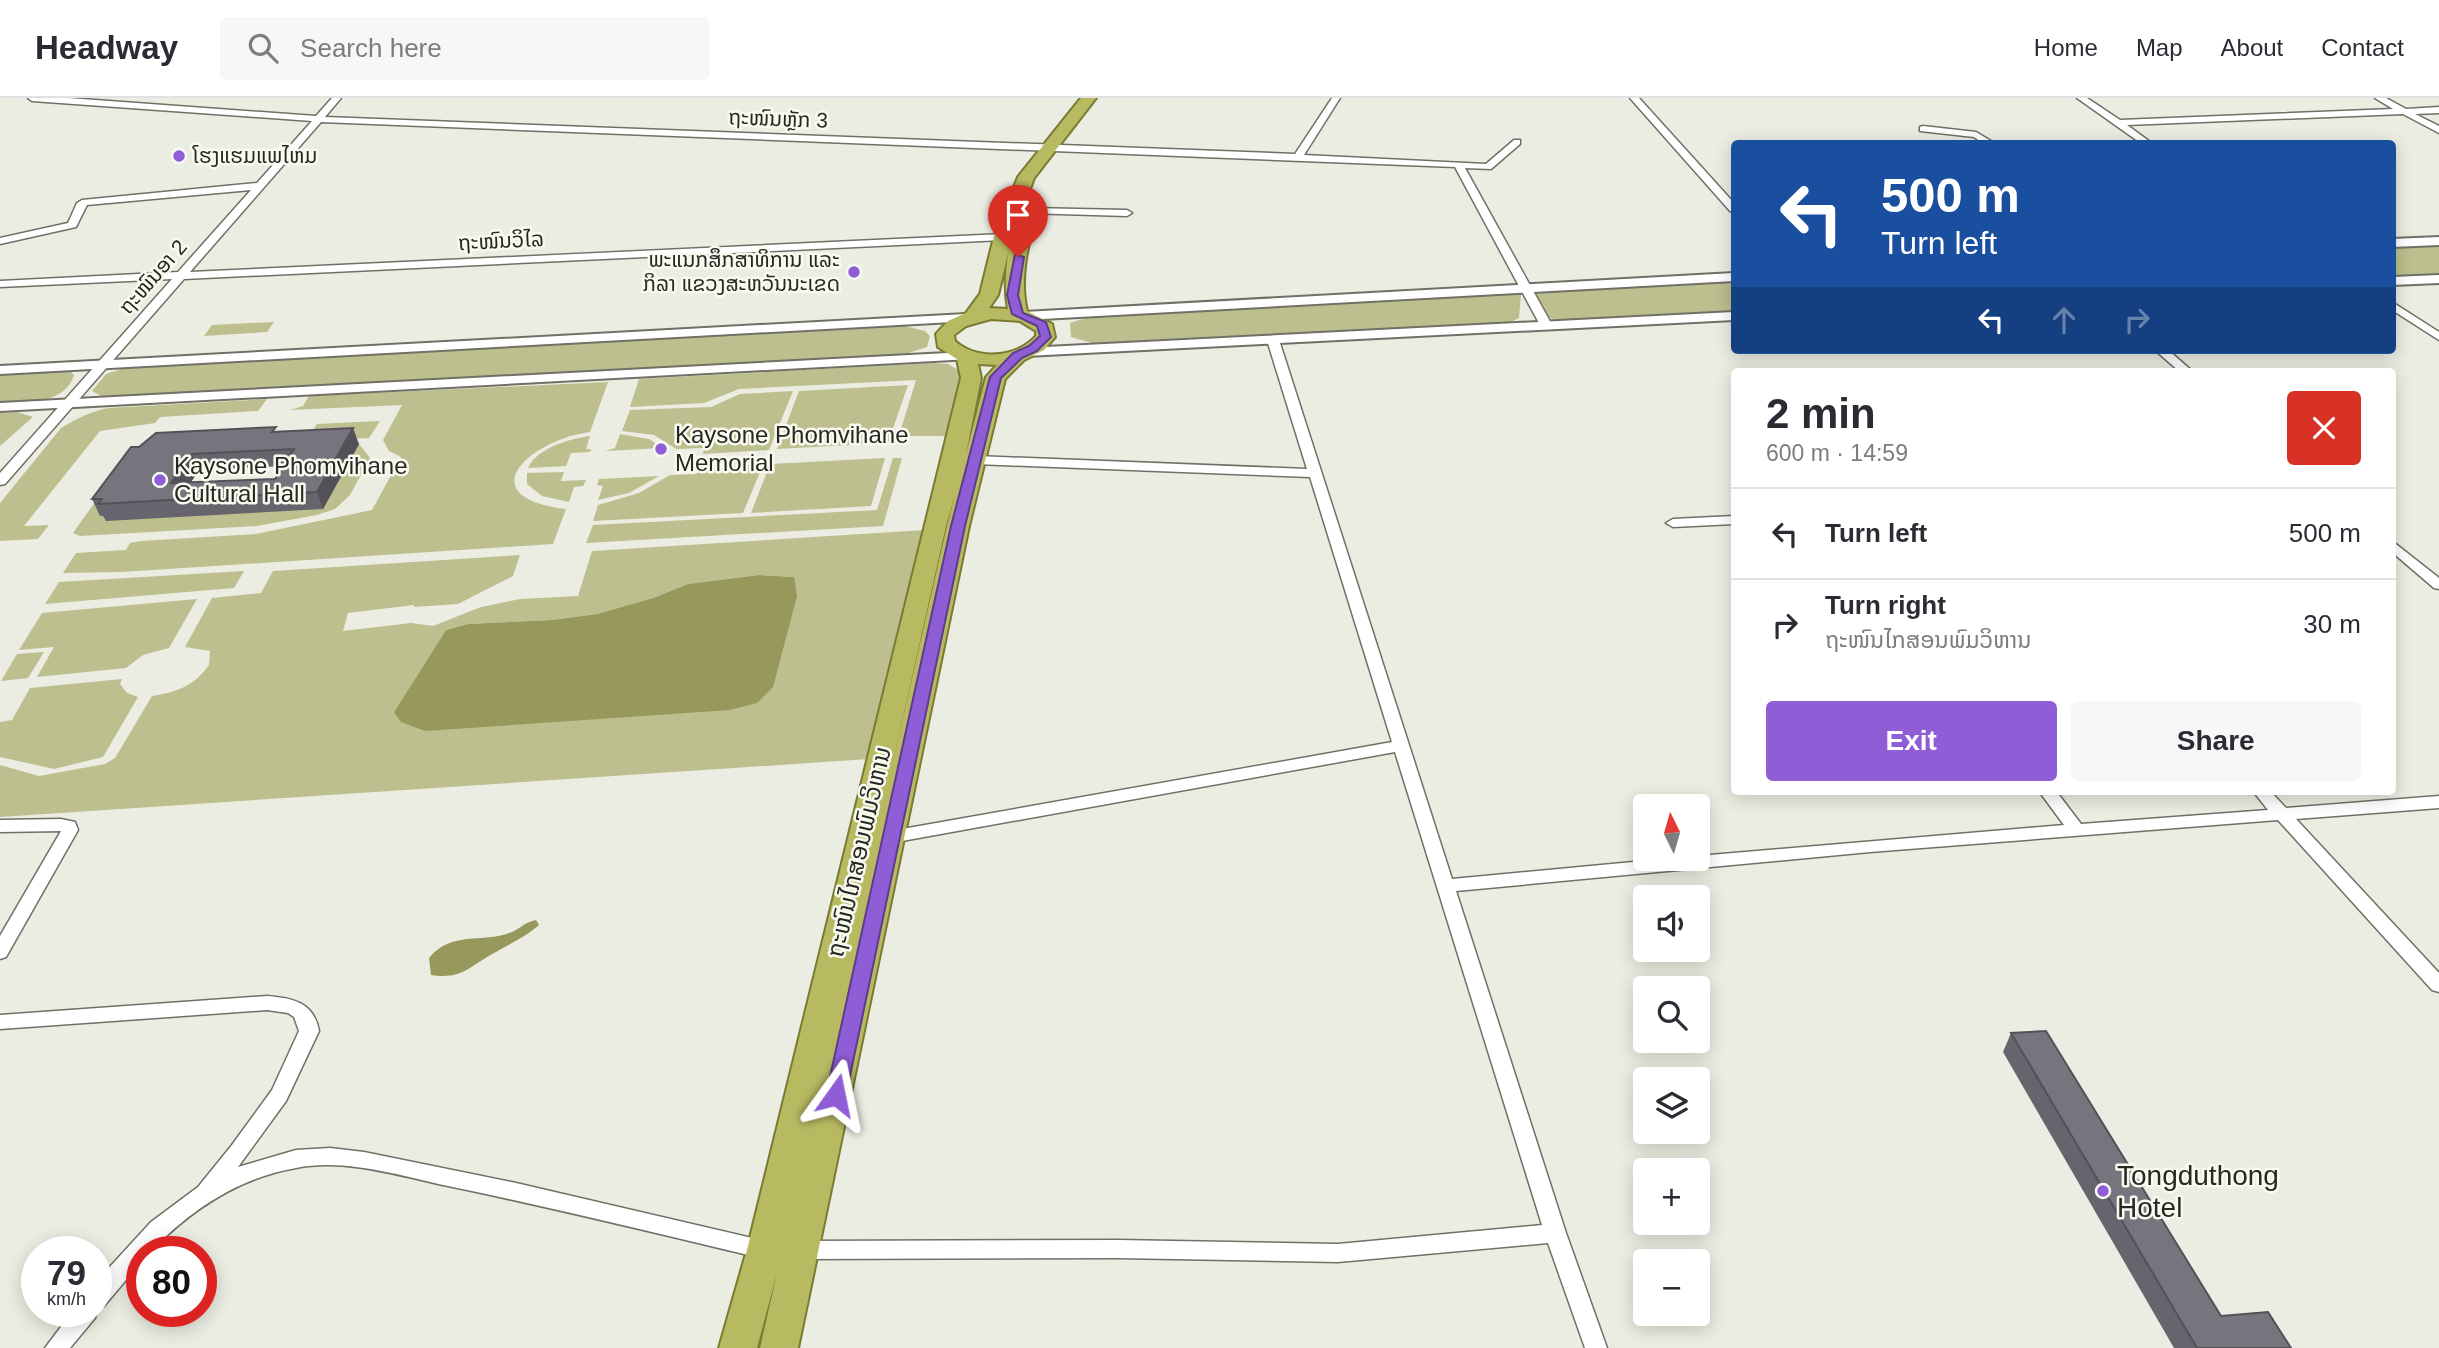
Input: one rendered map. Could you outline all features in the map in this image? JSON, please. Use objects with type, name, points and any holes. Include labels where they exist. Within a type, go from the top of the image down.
[{"type":"highway","points":[[970,317],[1021,315],[1013,295],[1021,237],[1054,148],[1089,98]]},
{"type":"highway","points":[[1022,354],[991,358],[966,356],[948,347],[944,338],[948,329],[970,317],[989,295],[1003,237],[1026,177],[1107,98]]},
{"type":"highway","name":"ຖະໜົນໄກສອນພົມວິຫານ","points":[[738,1348],[765,1250],[935,526],[970,452],[996,377],[1022,354],[1043,341],[1046,332],[1042,324],[1021,315]]},
{"type":"highway","name":"ຖະໜົນໄກສອນພົມວິຫານ","points":[[779,1348],[958,526],[970,452],[971,378],[966,356]]},
{"type":"street","name":"ຖະໜົນຫຼັກ 3","points":[[32,98],[319,119],[1460,166],[1491,166],[1517,142]]},
{"type":"street","name":"ຖະໜົນອາ 2","points":[[0,481],[337,98]]},
{"type":"street","points":[[1297,158],[1336,98]]},
{"type":"street","points":[[1634,98],[1731,206]]},
{"type":"street","points":[[2081,98],[2143,140]]},
{"type":"street","points":[[2379,98],[2439,130]]},
{"type":"street","points":[[2117,122],[2439,110]]},
{"type":"street","points":[[1923,129],[1976,135],[1985,140]]},
{"type":"street","points":[[1460,166],[1546,325]]},
{"type":"street","points":[[0,241],[72,225],[84,202],[258,186]]},
{"type":"street","points":[[1030,211],[1127,213]]},
{"type":"street","name":"ຖະໜົນວິໄລ","points":[[0,284],[1003,237]]},
{"type":"street","points":[[2396,243],[2439,241]]},
{"type":"street","points":[[1021,315],[1731,277]]},
{"type":"street","points":[[2396,281],[2439,279]]},
{"type":"street","points":[[2396,308],[2439,337]]},
{"type":"street","points":[[1022,354],[1731,316]]},
{"type":"street","points":[[0,370],[970,317]]},
{"type":"street","points":[[1273,340],[1444,886],[1555,1233],[1595,1348]]},
{"type":"street","points":[[2166,354],[2182,368]]},
{"type":"street","points":[[0,407],[966,356]]},
{"type":"street","points":[[970,452],[1314,473]]},
{"type":"street","points":[[1673,523],[1731,520]]},
{"type":"street","points":[[2396,548],[2439,585]]},
{"type":"street","points":[[891,838],[1400,747]]},
{"type":"street","points":[[2050,795],[2076,829]]},
{"type":"street","points":[[2265,795],[2439,985]]},
{"type":"street","points":[[1444,886],[2076,829],[2283,816],[2439,802]]},
{"type":"street","points":[[0,827],[61,825],[69,826],[70,830],[0,952]]},
{"type":"street","points":[[0,1022],[267,1003],[293,1006],[309,1020],[309,1031],[276,1105],[261,1127],[204,1194],[143,1242],[112,1280]]},
{"type":"street","points":[[204,1194],[274,1164],[298,1158],[328,1158],[471,1182],[765,1250]]},
{"type":"street","points":[[802,1250],[1118,1249],[1338,1253],[1555,1233]]},
{"type":"street","points":[[57,1348],[74,1327]]},
{"type":"shaded area","points":[[2439,245],[2439,276],[2396,279],[2396,247]]},
{"type":"shaded area","points":[[1731,280],[1731,313],[1559,321],[1550,318],[1534,294],[1542,290]]},
{"type":"shaded area","points":[[1515,293],[1521,295],[1519,318],[1509,323],[1092,343],[1071,337],[1070,323],[1089,317]]},
{"type":"shaded area","points":[[274,322],[267,332],[204,336],[212,325]]},
{"type":"shaded area","points":[[904,326],[925,331],[930,336],[927,347],[899,356],[105,398],[92,391],[106,374],[131,366]]},
{"type":"shaded area","points":[[948,364],[962,372],[947,436],[909,436],[907,442],[897,442],[916,380],[739,389],[704,403],[630,407],[639,379]]},
{"type":"shaded area","points":[[70,371],[74,375],[70,385],[62,392],[43,400],[0,404],[0,373]]},
{"type":"shaded area","points":[[608,382],[590,432],[567,437],[547,446],[518,469],[514,481],[520,493],[536,503],[566,509],[553,544],[122,572],[63,573],[76,553],[126,550],[130,543],[141,541],[256,534],[372,510],[401,457],[389,451],[383,440],[402,405],[290,410],[303,406],[309,396]]},
{"type":"shaded area","points":[[908,385],[888,443],[777,449],[799,391]]},
{"type":"shaded area","points":[[793,391],[769,450],[703,454],[704,448],[676,449],[654,435],[622,431],[630,410],[711,407],[740,394]]},
{"type":"shaded area","points":[[267,399],[258,411],[160,417],[155,423],[100,431],[24,526],[49,525],[38,539],[0,541],[0,503],[61,428],[72,422],[109,408]]},
{"type":"shaded area","points":[[17,412],[33,417],[0,446],[0,413]]},
{"type":"shaded area","points":[[380,421],[369,438],[306,441],[317,424]]},
{"type":"shaded area","points":[[620,434],[649,439],[662,448],[605,451],[615,448]]},
{"type":"shaded area","points":[[590,436],[586,449],[591,449],[590,452],[571,453],[566,466],[528,468],[547,449]]},
{"type":"shaded area","points":[[359,444],[370,458],[350,495],[335,509],[317,515],[257,526],[80,536],[73,533],[124,461],[110,515],[188,515]]},
{"type":"shaded area","points":[[885,458],[871,506],[751,513],[770,464]]},
{"type":"shaded area","points":[[893,458],[902,458],[883,526],[586,543],[593,525],[877,510]]},
{"type":"shaded area","points":[[763,465],[743,513],[593,521],[598,505],[639,493],[670,475],[697,474],[699,467]]},
{"type":"shaded area","points":[[564,472],[561,481],[586,480],[583,486],[574,487],[569,502],[542,496],[527,484],[527,473]]},
{"type":"shaded area","points":[[659,476],[629,493],[598,500],[603,486],[597,485],[599,479]]},
{"type":"shaded area","points":[[925,530],[869,759],[0,817],[0,765],[39,776],[105,764],[115,758],[152,696],[184,687],[203,672],[209,665],[210,651],[185,647],[212,598],[261,593],[273,571],[520,555],[513,576],[458,604],[414,605],[348,613],[343,631],[411,623],[433,626],[481,607],[520,599],[578,596],[592,551]],"holes":[[[759,575],[794,577],[394,712],[446,630],[468,624],[552,620],[597,614],[653,598],[688,584]]]},
{"type":"shaded area","points":[[244,571],[234,588],[45,604],[59,582]]},
{"type":"shaded area","points":[[759,575],[794,577],[797,596],[773,687],[757,703],[730,710],[425,731],[401,722],[394,712],[446,630],[468,624],[552,620],[597,614],[653,598],[688,584]]},
{"type":"shaded area","points":[[197,599],[169,648],[143,655],[126,668],[37,677],[54,647],[19,650],[42,613]]},
{"type":"shaded area","points":[[44,652],[28,678],[1,681],[17,654]]},
{"type":"shaded area","points":[[122,679],[120,684],[127,693],[138,697],[103,757],[54,769],[0,757],[0,722],[12,720],[30,688]]},
{"type":"shaded area","points":[[536,920],[539,925],[533,930],[467,969],[449,976],[431,975],[429,958],[438,949],[458,941],[512,932]]},
{"type":"building","points":[[276,427],[272,432],[353,428],[317,492],[98,504],[102,499],[92,499],[131,447],[139,447],[156,433]],"holes":[[[294,449],[275,479],[171,483],[192,454]]]},
{"type":"building","points":[[2046,1031],[2221,1316],[2268,1312],[2291,1348],[2197,1348],[2011,1033]]},
{"type":"place","name":"ໂຮງແຮມແພໄຫມ","points":[[179,156]]},
{"type":"place","name":"ພະແນກສຶກສາທິການ ແລະ ກິລາ ແຂວງສະຫວັນນະເຂດ","points":[[854,272]]},
{"type":"place","name":"Kaysone Phomvihane Memorial","points":[[661,449]]},
{"type":"place","name":"Kaysone Phomvihane Cultural Hall","points":[[160,480]]},
{"type":"place","name":"Tongduthong Hotel","points":[[2103,1191]]},
{"type":"route","points":[[836,1095],[958,526],[996,377],[1017,355],[1033,349],[1045,337],[1042,324],[1018,314],[1013,295],[1018,257]]}]
